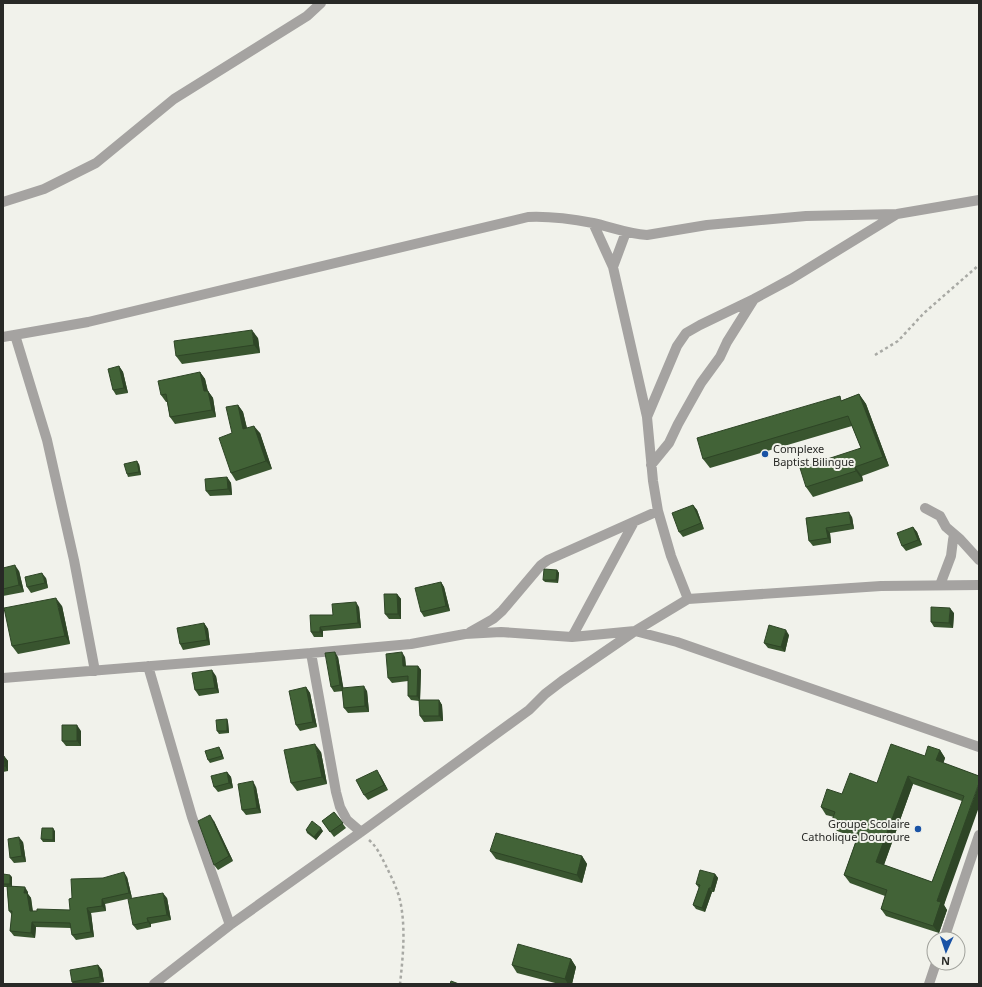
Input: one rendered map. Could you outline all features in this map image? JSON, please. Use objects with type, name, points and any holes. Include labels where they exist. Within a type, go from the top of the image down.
[{"type":"street","points":[[3,202],[44,189],[96,163],[174,99],[307,16],[321,3]]},
{"type":"street","points":[[3,337],[88,322],[528,217],[540,216],[593,223],[626,232],[647,235],[707,224],[806,216],[897,214],[979,200]]},
{"type":"street","points":[[647,417],[677,346],[686,333],[791,279],[897,214]]},
{"type":"street","points":[[593,223],[612,268],[647,417],[651,465],[658,511],[671,556],[688,599]]},
{"type":"street","points":[[612,268],[626,232]]},
{"type":"street","points":[[651,465],[669,443],[701,383],[720,357],[754,299]]},
{"type":"street","points":[[14,335],[47,440],[74,560],[95,671]]},
{"type":"street","points":[[925,508],[940,516],[946,527],[960,539],[979,560]]},
{"type":"street","points":[[465,634],[493,619],[502,611],[541,565],[548,560],[658,511]]},
{"type":"street","points":[[572,638],[634,522]]},
{"type":"street","points":[[940,585],[952,556],[952,540],[954,535]]},
{"type":"street","points":[[154,984],[230,924],[361,832],[529,710],[545,694],[562,681],[635,631],[688,599],[711,596],[881,586],[979,585]]},
{"type":"street","points":[[3,678],[411,644],[465,634],[515,632],[572,638],[635,631],[677,642],[979,747]]},
{"type":"street","points":[[311,653],[340,807],[347,820],[361,832]]},
{"type":"street","points":[[148,666],[192,817],[230,924]]},
{"type":"street","points":[[947,931],[979,835]]},
{"type":"street","points":[[929,984],[933,971]]},
{"type":"path","points":[[875,355],[898,341],[924,313],[979,265]]},
{"type":"path","points":[[361,832],[375,846],[400,899],[404,923],[404,942],[400,984]]},
{"type":"building","points":[[252,330],[254,345],[176,356],[174,341]]},
{"type":"building","points":[[119,366],[124,388],[113,390],[108,369]]},
{"type":"building","points":[[200,372],[204,391],[208,391],[212,410],[170,417],[166,394],[161,395],[158,381]]},
{"type":"building","points":[[859,394],[883,457],[855,467],[856,471],[806,487],[800,468],[861,448],[848,416],[703,459],[697,438],[840,396],[841,401]]},
{"type":"building","points":[[238,405],[243,429],[254,426],[266,461],[231,473],[219,438],[232,433],[226,407]]},
{"type":"building","points":[[137,461],[139,472],[127,474],[124,464]]},
{"type":"building","points":[[227,477],[228,489],[206,491],[205,479]]},
{"type":"building","points":[[693,505],[701,523],[679,532],[672,513]]},
{"type":"building","points":[[849,512],[851,524],[826,528],[828,538],[809,541],[806,518]]},
{"type":"building","points":[[913,527],[918,540],[902,546],[897,533]]},
{"type":"building","points":[[15,565],[19,585],[3,589],[3,568]]},
{"type":"building","points":[[544,569],[557,570],[556,580],[543,580]]},
{"type":"building","points":[[42,573],[45,583],[27,587],[25,577]]},
{"type":"building","points":[[441,582],[446,606],[421,612],[415,588]]},
{"type":"building","points":[[384,594],[397,594],[398,614],[385,614]]},
{"type":"building","points":[[56,598],[65,636],[12,646],[4,608]]},
{"type":"building","points":[[356,602],[358,623],[320,627],[320,632],[311,632],[310,615],[333,615],[332,604]]},
{"type":"building","points":[[931,607],[950,608],[949,623],[931,622]]},
{"type":"building","points":[[204,623],[207,640],[180,644],[177,628]]},
{"type":"building","points":[[769,625],[786,630],[781,647],[764,643]]},
{"type":"building","points":[[335,652],[340,685],[331,687],[325,653]]},
{"type":"building","points":[[402,652],[403,666],[418,666],[417,696],[408,696],[408,676],[388,678],[386,654]]},
{"type":"building","points":[[212,670],[215,688],[195,690],[192,673]]},
{"type":"building","points":[[364,686],[365,706],[344,708],[342,688]]},
{"type":"building","points":[[306,687],[313,722],[296,725],[289,691]]},
{"type":"building","points":[[419,700],[439,700],[439,716],[420,716]]},
{"type":"building","points":[[227,719],[227,731],[217,731],[216,720]]},
{"type":"building","points":[[62,725],[77,725],[77,741],[62,741]]},
{"type":"building","points":[[315,744],[322,777],[291,783],[284,750]]},
{"type":"building","points":[[891,744],[925,756],[928,746],[940,750],[936,760],[979,776],[979,783],[937,901],[941,902],[933,926],[881,909],[887,890],[844,875],[859,833],[831,823],[835,812],[821,807],[827,789],[842,794],[850,773],[877,783]],"holes":[[[908,776],[964,796],[932,882],[876,862]]]},
{"type":"building","points":[[219,747],[222,756],[208,760],[205,751]]},
{"type":"building","points":[[4,756],[5,766],[3,766]]},
{"type":"building","points":[[377,770],[384,785],[364,795],[356,780]]},
{"type":"building","points":[[227,772],[229,783],[214,787],[211,776]]},
{"type":"building","points":[[253,781],[257,808],[242,810],[238,784]]},
{"type":"building","points":[[334,812],[343,823],[330,832],[322,821]]},
{"type":"building","points":[[210,815],[229,856],[214,865],[198,821]]},
{"type":"building","points":[[312,821],[321,828],[314,837],[306,830]]},
{"type":"building","points":[[42,828],[53,828],[53,840],[41,839]]},
{"type":"building","points":[[496,833],[582,856],[577,875],[490,851]]},
{"type":"building","points":[[19,837],[22,856],[10,858],[8,839]]},
{"type":"building","points":[[700,870],[715,874],[711,888],[709,888],[702,908],[693,905],[700,885],[696,884]]},
{"type":"building","points":[[124,872],[129,893],[102,899],[102,906],[87,908],[91,932],[72,935],[70,923],[32,922],[31,933],[10,931],[12,911],[9,911],[7,886],[25,887],[24,893],[27,893],[30,911],[37,911],[37,909],[70,910],[69,899],[72,898],[71,879],[103,878]]},
{"type":"building","points":[[3,874],[10,875],[10,884],[3,884]]},
{"type":"building","points":[[163,893],[167,915],[147,918],[148,922],[133,925],[128,899]]},
{"type":"building","points":[[518,944],[571,959],[565,979],[512,965]]},
{"type":"building","points":[[98,965],[100,977],[72,982],[70,970]]},
{"type":"building","points":[[451,981],[459,984],[450,984]]},
{"type":"place","name":"Complexe Baptist Bilingue","points":[[765,454]]},
{"type":"place","name":"Groupe Scolaire Catholique Douroure","points":[[918,829]]}]
